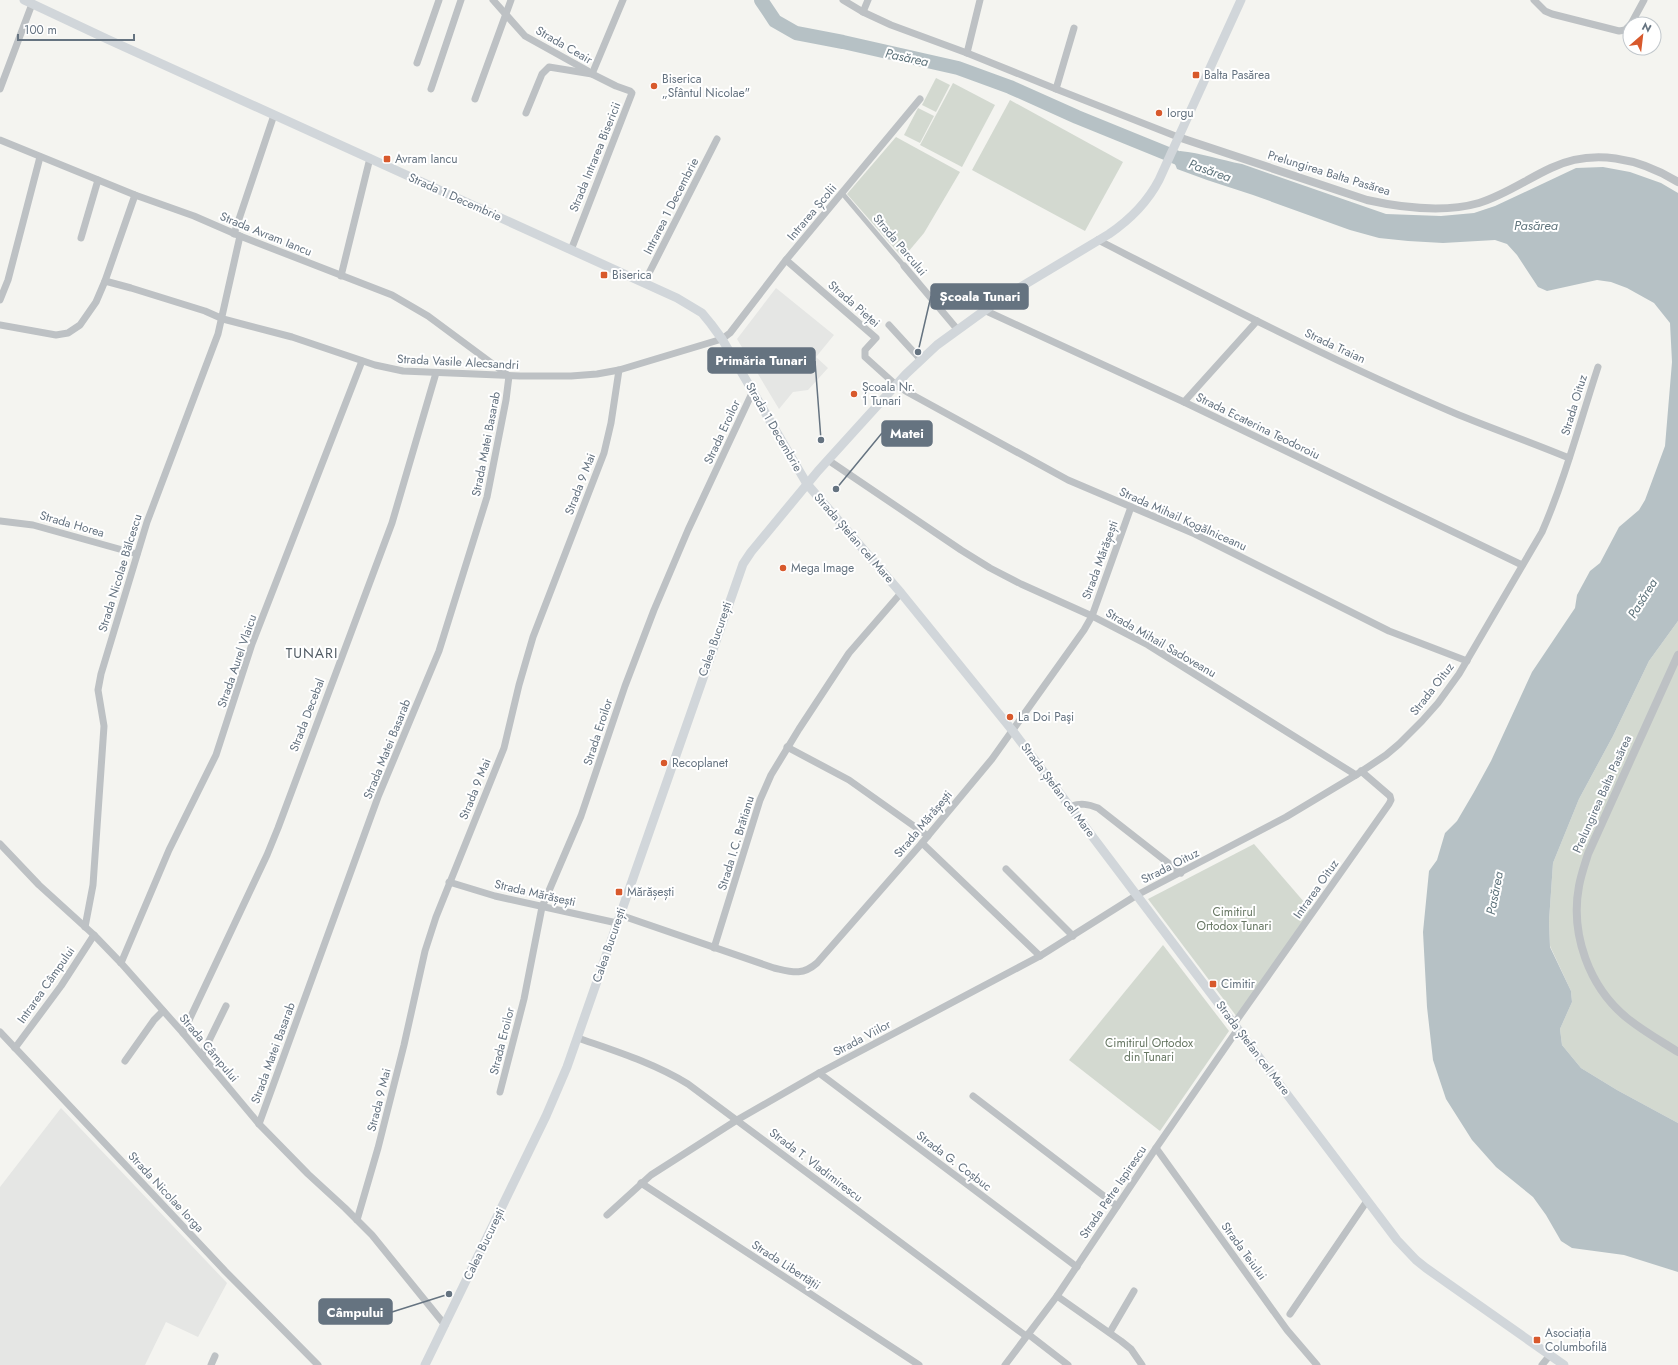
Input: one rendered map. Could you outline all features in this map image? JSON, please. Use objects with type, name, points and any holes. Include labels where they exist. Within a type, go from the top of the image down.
[{"type":"main road","name":"Calea București","points":[[425,1365],[552,1104],[578,1038],[740,569],[750,552],[828,460],[896,385],[921,360],[957,329],[984,310],[1123,224],[1142,206],[1154,189],[1164,169],[1241,0]]},
{"type":"main road","name":"Strada 1 Decembrie","points":[[28,2],[691,305],[702,314],[722,339],[807,484]]},
{"type":"main road","name":"Strada Ștefan cel Mare","points":[[807,484],[902,592],[1012,730],[1071,806],[1397,1240],[1416,1260],[1474,1303],[1564,1365]]},
{"type":"street","points":[[417,63],[439,0]]},
{"type":"street","points":[[431,88],[461,0]]},
{"type":"street","name":"Strada Ceair","points":[[493,0],[525,36],[592,74]]},
{"type":"street","points":[[475,99],[511,0]]},
{"type":"street","points":[[592,74],[623,0]]},
{"type":"street","points":[[843,0],[862,12],[892,25],[967,53],[1177,140]]},
{"type":"street","points":[[862,12],[868,0]]},
{"type":"street","points":[[967,53],[980,0]]},
{"type":"street","points":[[1534,0],[1552,14],[1622,30]]},
{"type":"street","points":[[1635,16],[1644,0]]},
{"type":"street","points":[[0,89],[28,2]]},
{"type":"street","points":[[1056,89],[1074,28]]},
{"type":"street","name":"Strada Intrarea Bisericii","points":[[526,113],[542,74],[549,66],[592,74],[630,91],[632,94],[571,250]]},
{"type":"street","name":"Intrarea Școlii","points":[[722,339],[735,327],[786,260],[920,100]]},
{"type":"street","name":"Strada Nicolae Bălcescu","points":[[85,927],[93,885],[104,726],[98,690],[100,674],[147,522],[212,352],[223,319],[237,235],[274,115]]},
{"type":"street","name":"Intrarea 1 Decembrie","points":[[644,283],[717,139]]},
{"type":"street","name":"Strada Avram Iancu","points":[[0,140],[135,195],[194,216],[237,235],[404,300],[428,316],[508,376]]},
{"type":"street","name":"Prelungirea Balta Pasărea","points":[[1177,140],[1367,200],[1397,206],[1436,208],[1479,203],[1496,197],[1551,168],[1568,161],[1586,157],[1605,157],[1634,162],[1666,175],[1678,182]]},
{"type":"street","points":[[0,300],[8,280],[40,157]]},
{"type":"street","points":[[341,276],[370,158]]},
{"type":"street","points":[[81,238],[98,180]]},
{"type":"street","name":"Strada Parcului","points":[[842,193],[957,329]]},
{"type":"street","points":[[0,325],[56,335],[68,333],[80,325],[89,314],[105,281],[135,195]]},
{"type":"street","name":"Strada Traian","points":[[1098,240],[1256,321],[1461,416],[1569,458]]},
{"type":"street","name":"Strada Pieței","points":[[786,260],[876,338],[863,354],[896,385]]},
{"type":"street","name":"Strada Vasile Alecsandri","points":[[105,281],[205,311],[223,319],[292,337],[362,361],[403,371],[508,376],[571,376],[598,374],[619,370],[722,339]]},
{"type":"street","name":"Strada Ecaterina Teodoroiu","points":[[984,310],[1184,402],[1522,565]]},
{"type":"street","points":[[1184,402],[1256,321]]},
{"type":"street","points":[[889,325],[921,360]]},
{"type":"street","name":"Strada Aurel Vlaicu","points":[[121,963],[169,850],[216,755],[252,644],[362,361]]},
{"type":"street","name":"Strada Oituz","points":[[1137,895],[1286,817],[1359,773],[1400,744],[1438,703],[1467,661],[1542,532],[1569,458],[1598,367]]},
{"type":"street","name":"Strada 9 Mai","points":[[357,1220],[378,1148],[397,1074],[425,951],[449,882],[504,748],[519,685],[533,637],[604,453],[611,423],[619,370]]},
{"type":"street","name":"Strada Decebal","points":[[183,1033],[267,855],[278,828],[392,523],[436,373]]},
{"type":"street","name":"Strada Matei Basarab","points":[[259,1124],[378,797],[439,651],[487,497],[506,400],[508,376]]},
{"type":"street","name":"Strada Mihail Kogălniceanu","points":[[896,385],[1068,480],[1216,544],[1389,631],[1467,661]]},
{"type":"street","name":"Strada Eroilor","points":[[500,1092],[524,998],[542,907],[581,816],[625,686],[654,610],[688,530],[753,391]]},
{"type":"street","name":"Strada Mihail Sadoveanu","points":[[828,460],[990,568],[1021,584],[1092,616],[1174,662],[1359,773]]},
{"type":"street","name":"Strada Mărășești","points":[[449,882],[542,907],[618,919],[774,968],[800,972],[811,968],[818,963],[922,844],[992,759],[1092,616],[1131,507]]},
{"type":"street","name":"Strada Horea","points":[[0,521],[33,525],[137,554]]},
{"type":"street","name":"Strada I.C. Brătianu","points":[[714,948],[760,800],[771,775],[787,747],[849,654],[902,592]]},
{"type":"street","name":"Prelungirea Balta Pasărea","points":[[1678,655],[1588,854],[1579,887],[1577,917],[1580,940],[1586,961],[1594,978],[1604,993],[1626,1017],[1654,1038],[1678,1052]]},
{"type":"street","points":[[787,747],[849,780],[928,836]]},
{"type":"street","name":"Intrarea Oituz","points":[[1236,1027],[1391,800],[1390,796],[1359,773]]},
{"type":"street","points":[[1071,806],[1080,803],[1098,808],[1181,872]]},
{"type":"street","name":"Strada Câmpului","points":[[0,844],[39,885],[94,935],[121,963],[202,1055],[259,1124],[308,1174],[372,1235],[445,1325]]},
{"type":"street","points":[[922,844],[1040,956]]},
{"type":"street","points":[[1006,869],[1073,936]]},
{"type":"street","name":"Strada Viilor","points":[[607,1215],[651,1175],[737,1120],[818,1073],[1040,956],[1137,895]]},
{"type":"street","name":"Intrarea Câmpului","points":[[15,1048],[61,986],[94,935]]},
{"type":"street","points":[[202,1055],[226,1006]]},
{"type":"street","points":[[125,1061],[154,1020],[163,1011]]},
{"type":"street","name":"Strada Petre Ispirescu","points":[[1005,1365],[1077,1267],[1236,1027]]},
{"type":"street","name":"Strada Nicolae Iorga","points":[[0,1032],[225,1271],[318,1365]]},
{"type":"street","name":"Strada T. Vladimirescu","points":[[578,1038],[650,1064],[672,1074],[737,1120],[1068,1365]]},
{"type":"street","name":"Strada G. Coșbuc","points":[[818,1073],[1077,1267]]},
{"type":"street","points":[[973,1096],[1117,1206]]},
{"type":"street","name":"Strada Teiului","points":[[1156,1148],[1287,1330],[1317,1365]]},
{"type":"street","name":"Strada Libertății","points":[[641,1183],[919,1365]]},
{"type":"street","points":[[1290,1314],[1367,1201]]},
{"type":"street","points":[[1110,1332],[1134,1291]]},
{"type":"street","points":[[1057,1296],[1110,1332],[1131,1349],[1142,1365]]},
{"type":"street","points":[[1542,1365],[1550,1355]]},
{"type":"street","points":[[211,1365],[215,1356]]},
{"type":"shaded area","points":[[776,288],[834,335],[816,357],[828,368],[808,390],[793,392],[779,409],[737,339]]},
{"type":"shaded area","points":[[61,1108],[227,1283],[198,1337],[166,1322],[145,1365],[0,1365],[0,1187]]},
{"type":"green space","points":[[936,78],[950,85],[936,112],[922,105]]},
{"type":"green space","points":[[953,83],[995,105],[962,167],[920,145]]},
{"type":"green space","points":[[1010,100],[1123,162],[1085,231],[972,170]]},
{"type":"green space","points":[[918,108],[934,116],[920,143],[904,135]]},
{"type":"green space","points":[[896,137],[960,172],[924,233],[903,258],[847,194]]},
{"type":"green space","points":[[1678,621],[1678,1123],[1617,1090],[1581,1068],[1562,1045],[1560,1029],[1572,1002],[1571,991],[1550,946],[1549,921],[1553,863],[1579,799],[1613,736],[1649,661]]},
{"type":"green space","name":"Cimitirul Ortodox Tunari","points":[[1254,844],[1311,910],[1237,1017],[1148,899]]},
{"type":"green space","name":"Cimitirul Ortodox din Tunari","points":[[1163,945],[1229,1031],[1160,1131],[1069,1060]]},
{"type":"water","points":[[1180,151],[1196,153],[1242,164],[1386,214],[1441,216],[1474,213],[1495,206],[1576,168],[1603,167],[1630,172],[1661,183],[1678,193],[1678,621],[1649,661],[1613,736],[1579,799],[1553,863],[1549,921],[1550,947],[1571,991],[1572,1002],[1560,1029],[1562,1045],[1581,1068],[1617,1090],[1678,1123],[1678,1272],[1624,1255],[1572,1248],[1561,1241],[1546,1215],[1533,1197],[1496,1167],[1472,1140],[1446,1099],[1433,1060],[1427,1007],[1423,932],[1429,871],[1437,860],[1445,833],[1457,821],[1474,792],[1491,761],[1532,672],[1575,608],[1577,595],[1590,571],[1600,563],[1619,527],[1639,510],[1645,500],[1665,446],[1672,362],[1670,323],[1654,303],[1627,288],[1611,282],[1597,280],[1547,291],[1538,287],[1517,255],[1507,244],[1495,240],[1443,243],[1408,241],[1379,238],[1350,230],[1177,169],[1175,164]]},
{"type":"waterway","name":"Pasărea","points":[[761,0],[775,21],[796,33],[958,68],[1010,87],[1077,117],[1195,165]]},
{"type":"place","name":"Balta Pasărea","points":[[1196,75]]},
{"type":"place","name":"Biserica „Sfântul Nicolae\"","points":[[654,86]]},
{"type":"place","name":"Iorgu","points":[[1159,113]]},
{"type":"place","name":"Avram Iancu","points":[[387,159]]},
{"type":"place","name":"Biserica","points":[[604,275]]},
{"type":"place","name":"Școala Tunari","points":[[918,352]]},
{"type":"place","name":"Școala Nr. 1 Tunari","points":[[854,394]]},
{"type":"place","name":"Primăria Tunari","points":[[821,440]]},
{"type":"place","name":"Matei","points":[[836,489]]},
{"type":"place","name":"Mega Image","points":[[783,568]]},
{"type":"place","name":"La Doi Paşi","points":[[1010,717]]},
{"type":"place","name":"Recoplanet","points":[[664,763]]},
{"type":"place","name":"Mărășești","points":[[619,892]]},
{"type":"place","name":"Cimitir","points":[[1213,984]]},
{"type":"place","name":"Câmpului","points":[[449,1294]]},
{"type":"place","name":"Asociația Columbofilă","points":[[1537,1340]]},
{"type":"district","name":"TUNARI","points":[[312,653]]}]
